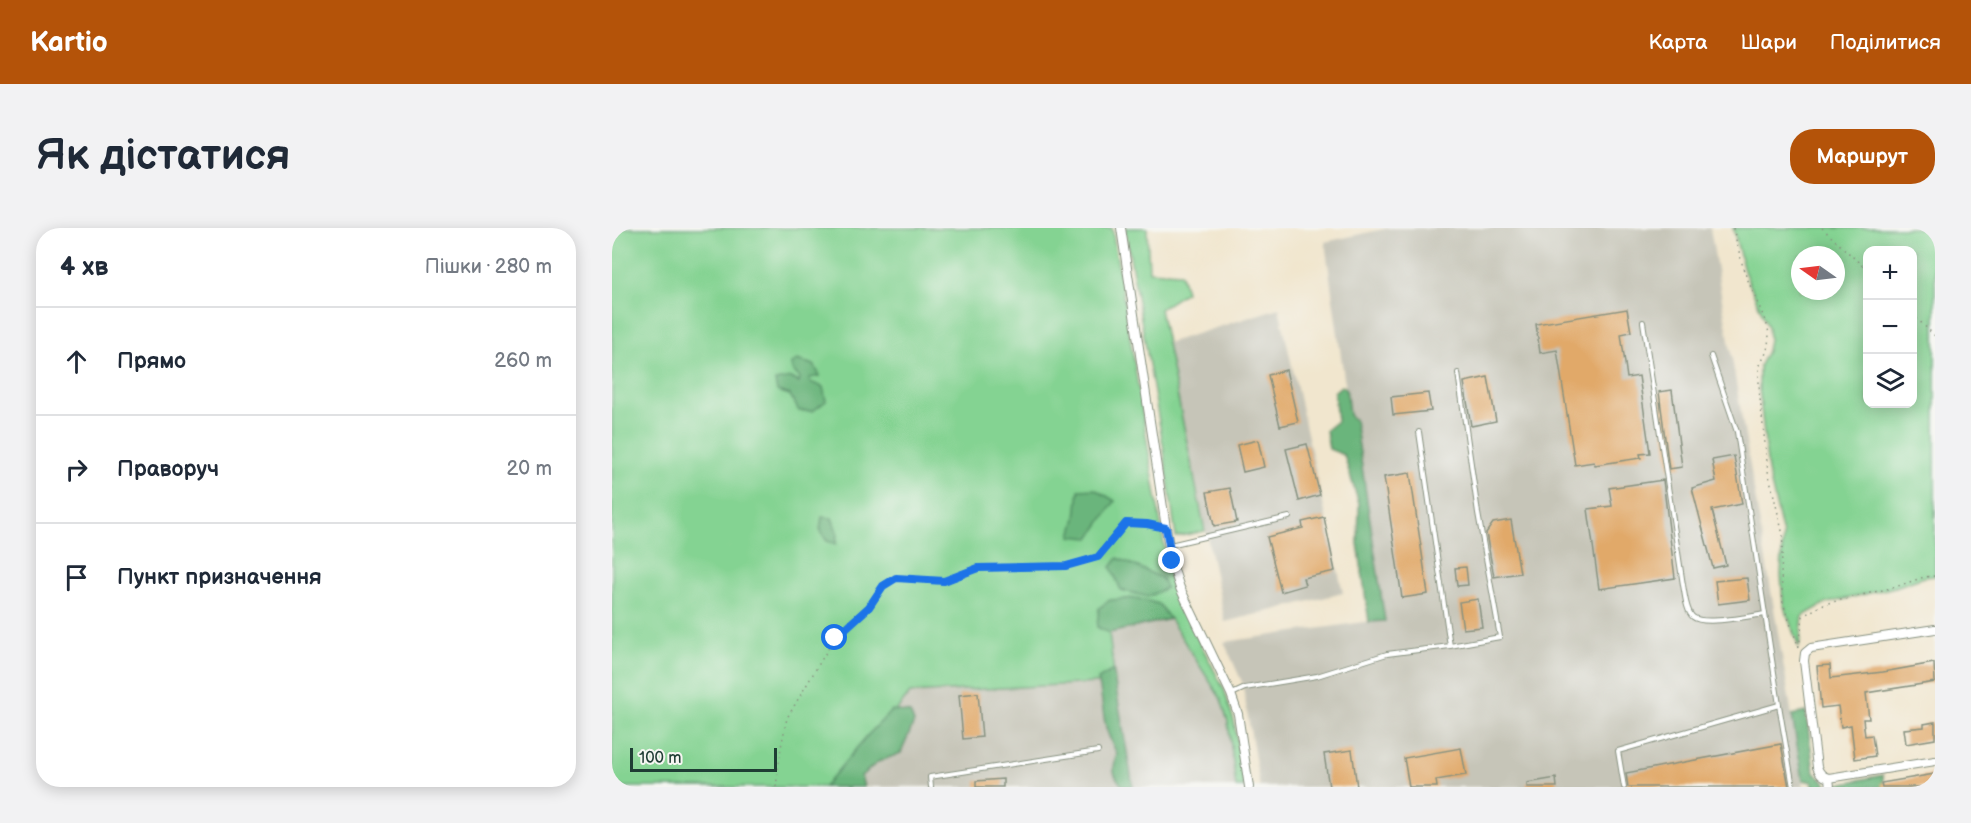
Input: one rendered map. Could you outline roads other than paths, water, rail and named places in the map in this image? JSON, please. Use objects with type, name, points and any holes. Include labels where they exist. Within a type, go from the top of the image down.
[{"type":"street","points":[[1121,228],[1172,561],[1180,588],[1232,694],[1238,714],[1249,787]]},
{"type":"street","points":[[1935,629],[1811,648],[1804,653],[1819,773],[1828,780],[1935,760]]},
{"type":"lane","points":[[1643,322],[1683,585],[1689,610],[1692,617],[1699,621],[1765,614]]},
{"type":"lane","points":[[1711,356],[1737,432],[1793,787]]},
{"type":"lane","points":[[1232,694],[1245,688],[1317,676],[1387,654],[1500,637],[1478,513],[1458,373]]},
{"type":"lane","points":[[1419,432],[1450,646]]},
{"type":"lane","points":[[1169,545],[1289,517]]},
{"type":"lane","points":[[1624,787],[1618,751],[1779,705]]},
{"type":"lane","points":[[931,787],[930,777],[1098,751]]}]
